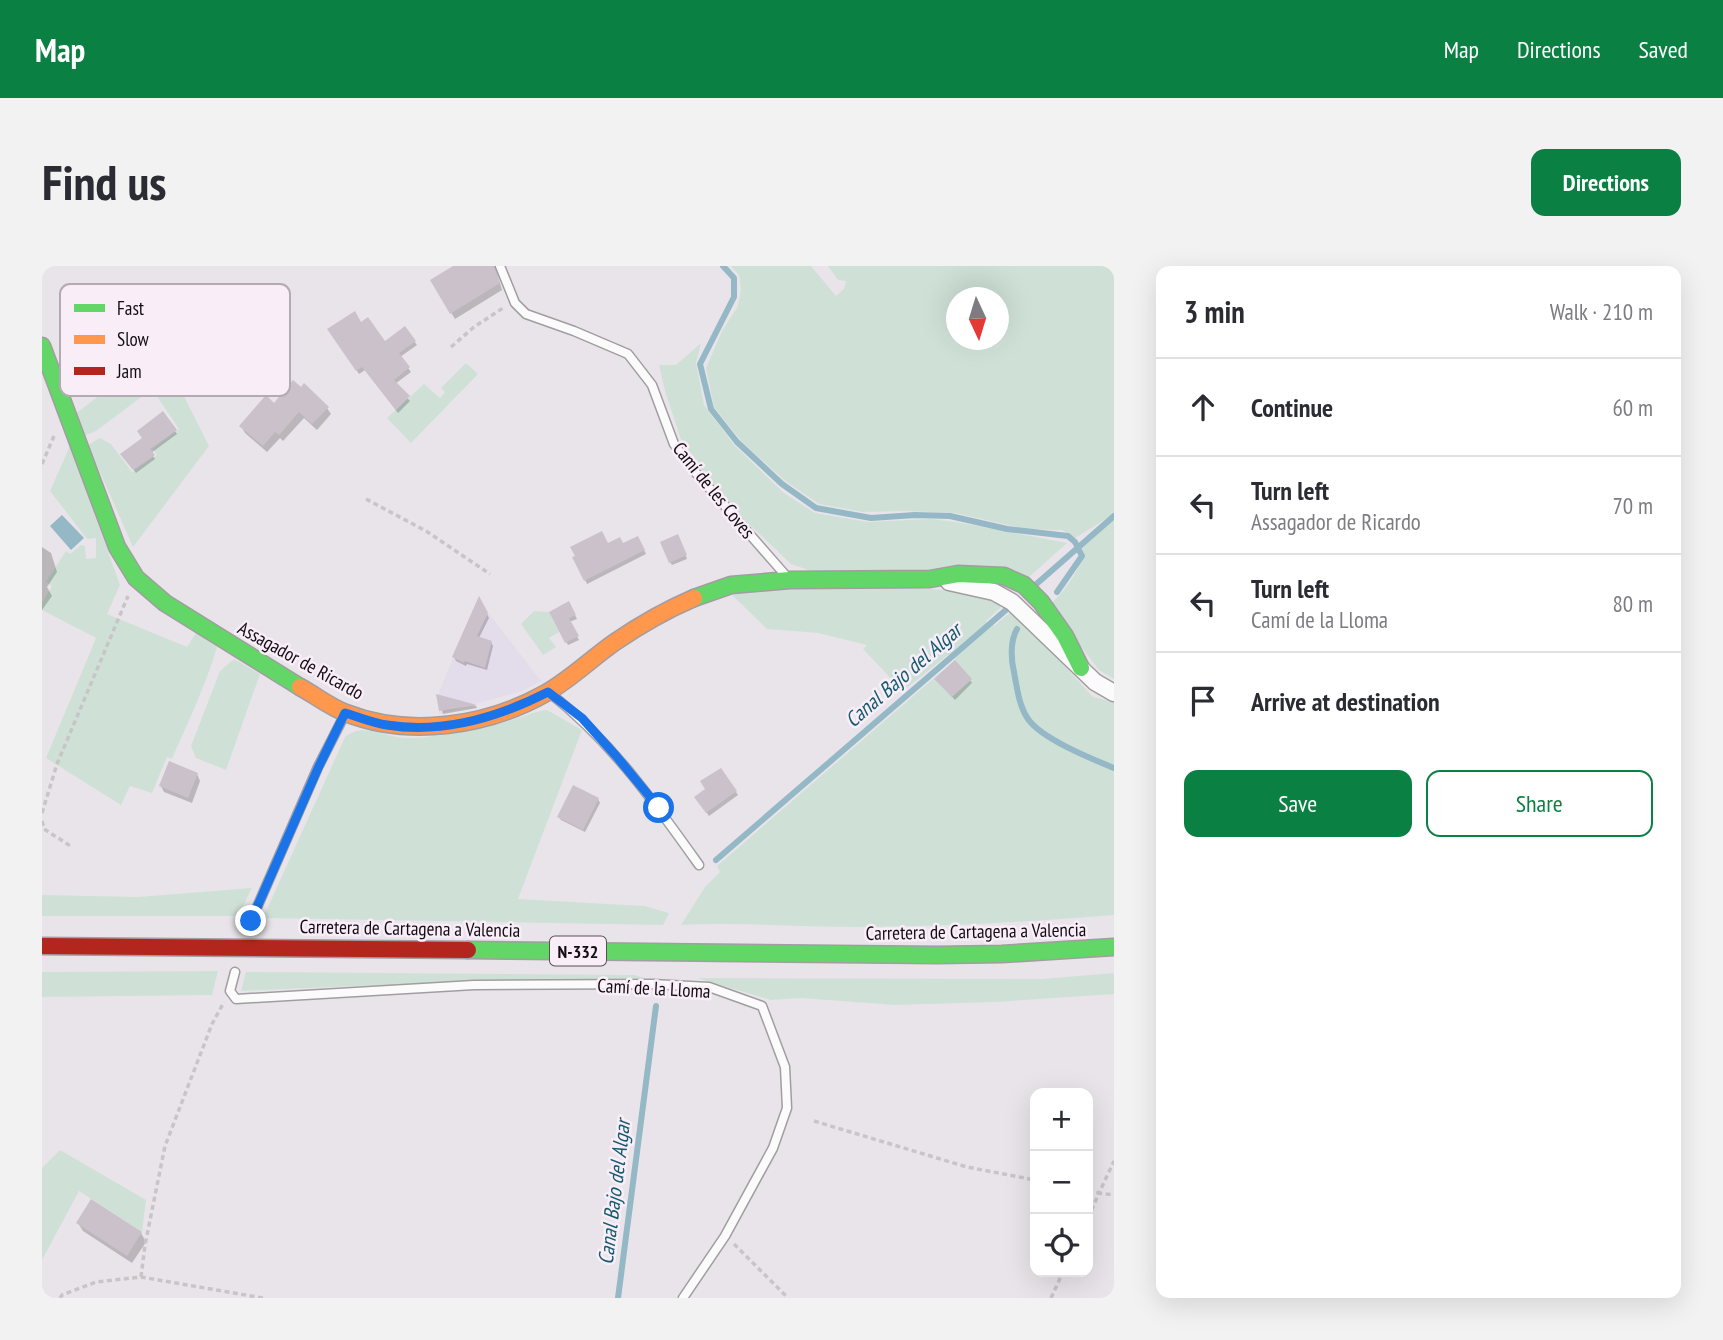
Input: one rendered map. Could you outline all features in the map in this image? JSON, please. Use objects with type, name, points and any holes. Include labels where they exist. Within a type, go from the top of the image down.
[{"type":"main road","name":"Assagador de Ricardo","points":[[42,346],[60,394]]},
{"type":"main road","name":"Assagador de Ricardo","points":[[61,396],[117,547],[136,578],[175,610],[249,657],[345,713],[386,725],[432,726],[477,720],[513,709],[548,692],[575,669],[657,616],[731,584],[790,580],[930,579],[958,574],[1004,576],[1024,585],[1041,602],[1065,636],[1081,668]]},
{"type":"main road","name":"Carretera de Cartagena a Valencia","points":[[42,946],[937,955],[1114,947]]},
{"type":"street","name":"Assagador de Ricardo","points":[[1081,668],[1095,682],[1114,693]]},
{"type":"lane","points":[[500,266],[515,303]]},
{"type":"lane","name":"Camí de les Coves","points":[[515,303],[526,314],[628,354],[653,385],[674,444],[695,473],[790,580]]},
{"type":"lane","points":[[548,692],[582,718],[617,757],[659,808],[699,865]]},
{"type":"lane","points":[[251,921],[345,713]]},
{"type":"lane","points":[[230,991],[235,972]]},
{"type":"lane","name":"Camí de la Lloma","points":[[230,991],[236,999],[474,985],[652,984],[709,987],[762,1006],[785,1067],[787,1108],[773,1148],[725,1236]]},
{"type":"lane","points":[[683,1298],[725,1236]]},
{"type":"path","points":[[451,347],[474,327],[505,306],[515,303]]},
{"type":"path","points":[[366,499],[426,531],[490,574]]},
{"type":"path","points":[[42,813],[57,765],[136,578]]},
{"type":"path","points":[[42,821],[44,829],[72,847]]},
{"type":"path","points":[[141,1277],[165,1146],[212,1024],[230,991]]},
{"type":"path","points":[[814,1121],[967,1167],[1030,1179]]},
{"type":"path","points":[[1090,1214],[1114,1161]]},
{"type":"path","points":[[1093,1192],[1114,1195]]},
{"type":"path","points":[[725,1236],[788,1298]]},
{"type":"path","points":[[60,1298],[96,1282],[141,1277],[263,1298]]},
{"type":"path","points":[[1051,1298],[1061,1277]]},
{"type":"shaded area","points":[[479,596],[490,615],[541,681],[522,691],[439,714],[439,692]]},
{"type":"green space","points":[[731,266],[811,266],[836,296],[844,289],[846,281],[838,280],[828,266],[1114,266],[1114,514],[1075,538],[1062,530],[1026,529],[955,513],[863,512],[819,504],[784,480],[742,442],[714,407],[706,368],[722,331],[738,306],[741,289],[739,275]]},
{"type":"green space","points":[[701,343],[696,363],[704,405],[735,446],[784,493],[815,513],[868,522],[930,519],[956,522],[1067,543],[1028,578],[879,570],[811,571],[791,564],[704,476],[683,446],[659,365],[676,365]]},
{"type":"green space","points":[[466,363],[478,374],[411,443],[387,418],[424,384],[440,398],[445,392],[441,388]]},
{"type":"green space","points":[[99,396],[143,396],[96,431],[84,436],[75,414]]},
{"type":"green space","points":[[157,396],[184,396],[209,446],[133,547],[88,445],[100,438],[111,444],[132,472],[157,455],[153,449],[179,429]]},
{"type":"green space","points":[[70,446],[120,585],[107,614],[187,647],[196,633],[217,647],[172,759],[167,757],[152,793],[130,786],[121,805],[46,758],[96,638],[42,610],[42,603],[52,586],[46,582],[66,551],[70,554],[81,545],[85,546],[86,559],[96,558],[96,538],[87,539],[50,491]]},
{"type":"green space","points":[[1114,519],[1114,679],[1099,670],[1049,605],[1074,575],[1084,554],[1082,548]]},
{"type":"green space","points":[[794,588],[924,588],[975,595],[1000,602],[1000,608],[986,621],[994,626],[1013,610],[1093,697],[1114,702],[1114,915],[921,926],[681,925],[705,887],[720,872],[717,866],[956,659],[948,655],[903,691],[863,649],[867,645],[818,633],[767,629],[731,594]]},
{"type":"green space","points":[[534,611],[549,612],[559,632],[549,638],[556,647],[543,655],[521,624]]},
{"type":"green space","points":[[234,659],[260,674],[226,770],[196,758],[191,746],[220,671]]},
{"type":"green space","points":[[547,710],[582,730],[518,899],[644,906],[669,913],[663,925],[263,918],[345,737],[359,730],[408,738],[445,735]]},
{"type":"green space","points":[[252,888],[241,910],[241,916],[42,916],[42,895],[138,897]]},
{"type":"green space","points":[[218,971],[212,995],[42,997],[42,972]]},
{"type":"green space","points":[[246,972],[635,975],[645,978],[241,991]]},
{"type":"green space","points":[[1114,973],[1114,994],[895,1005],[801,998],[771,1000],[697,978],[1042,979]]},
{"type":"green space","points":[[60,1150],[146,1200],[142,1232],[79,1191],[42,1260],[42,1168]]},
{"type":"water","points":[[62,515],[84,538],[71,550],[50,526]]},
{"type":"building","points":[[453,266],[494,266],[500,283],[450,314],[430,280]]},
{"type":"building","points":[[355,311],[361,322],[368,317],[385,341],[405,326],[416,341],[399,353],[410,367],[394,380],[410,396],[396,410],[362,367],[356,371],[327,329]]},
{"type":"building","points":[[293,380],[301,387],[304,383],[329,407],[312,424],[299,412],[279,435],[275,432],[263,446],[239,426],[265,396],[274,403],[280,396],[290,396],[290,384]]},
{"type":"building","points":[[163,411],[177,430],[150,449],[155,455],[133,470],[120,454],[142,438],[137,431]]},
{"type":"building","points":[[602,531],[608,543],[620,537],[623,543],[638,536],[645,550],[584,581],[570,547]]},
{"type":"building","points":[[678,534],[687,555],[669,563],[660,542]]},
{"type":"building","points":[[479,596],[488,613],[477,636],[492,641],[485,668],[452,657]]},
{"type":"building","points":[[569,601],[576,615],[569,618],[579,636],[565,643],[549,612]]},
{"type":"building","points":[[955,660],[972,679],[952,697],[934,679]]},
{"type":"building","points":[[436,694],[477,705],[439,711]]},
{"type":"building","points":[[169,761],[198,773],[188,798],[159,786]]},
{"type":"building","points":[[721,768],[737,791],[706,813],[694,797],[705,789],[700,781]]},
{"type":"building","points":[[573,785],[599,798],[583,830],[557,817]]},
{"type":"building","points":[[91,1199],[142,1232],[127,1256],[76,1223]]},
{"type":"waterway","points":[[723,266],[734,278],[734,297],[700,364],[711,409],[737,442],[782,484],[816,508],[871,518],[950,516],[1007,529],[1068,536],[1075,542],[1082,556],[1057,592]]},
{"type":"waterway","name":"Canal Bajo del Algar","points":[[1033,587],[1114,516]]},
{"type":"waterway","name":"Canal Bajo del Algar","points":[[716,860],[1014,603]]},
{"type":"waterway","points":[[1017,629],[1012,644],[1012,661],[1022,708],[1028,719],[1056,741],[1114,768]]},
{"type":"waterway","name":"Canal Bajo del Algar","points":[[618,1298],[656,1006]]},
{"type":"traffic: fast","points":[[42,346],[60,394]]},
{"type":"traffic: fast","points":[[61,396],[117,547],[136,578],[165,603],[300,687]]},
{"type":"traffic: fast","points":[[694,598],[731,585],[790,580],[930,579],[958,574],[1004,576],[1024,585],[1041,602],[1065,636],[1081,668]]},
{"type":"traffic: fast","points":[[468,950],[937,955],[1114,947]]},
{"type":"traffic: slow","points":[[300,687],[340,710],[371,721],[422,726],[474,720],[499,714],[546,693],[624,636],[694,598]]},
{"type":"traffic: jam","points":[[42,946],[468,950]]},
{"type":"route","points":[[251,921],[345,713],[386,725],[432,726],[477,720],[513,709],[548,692],[582,718],[659,808]]}]
